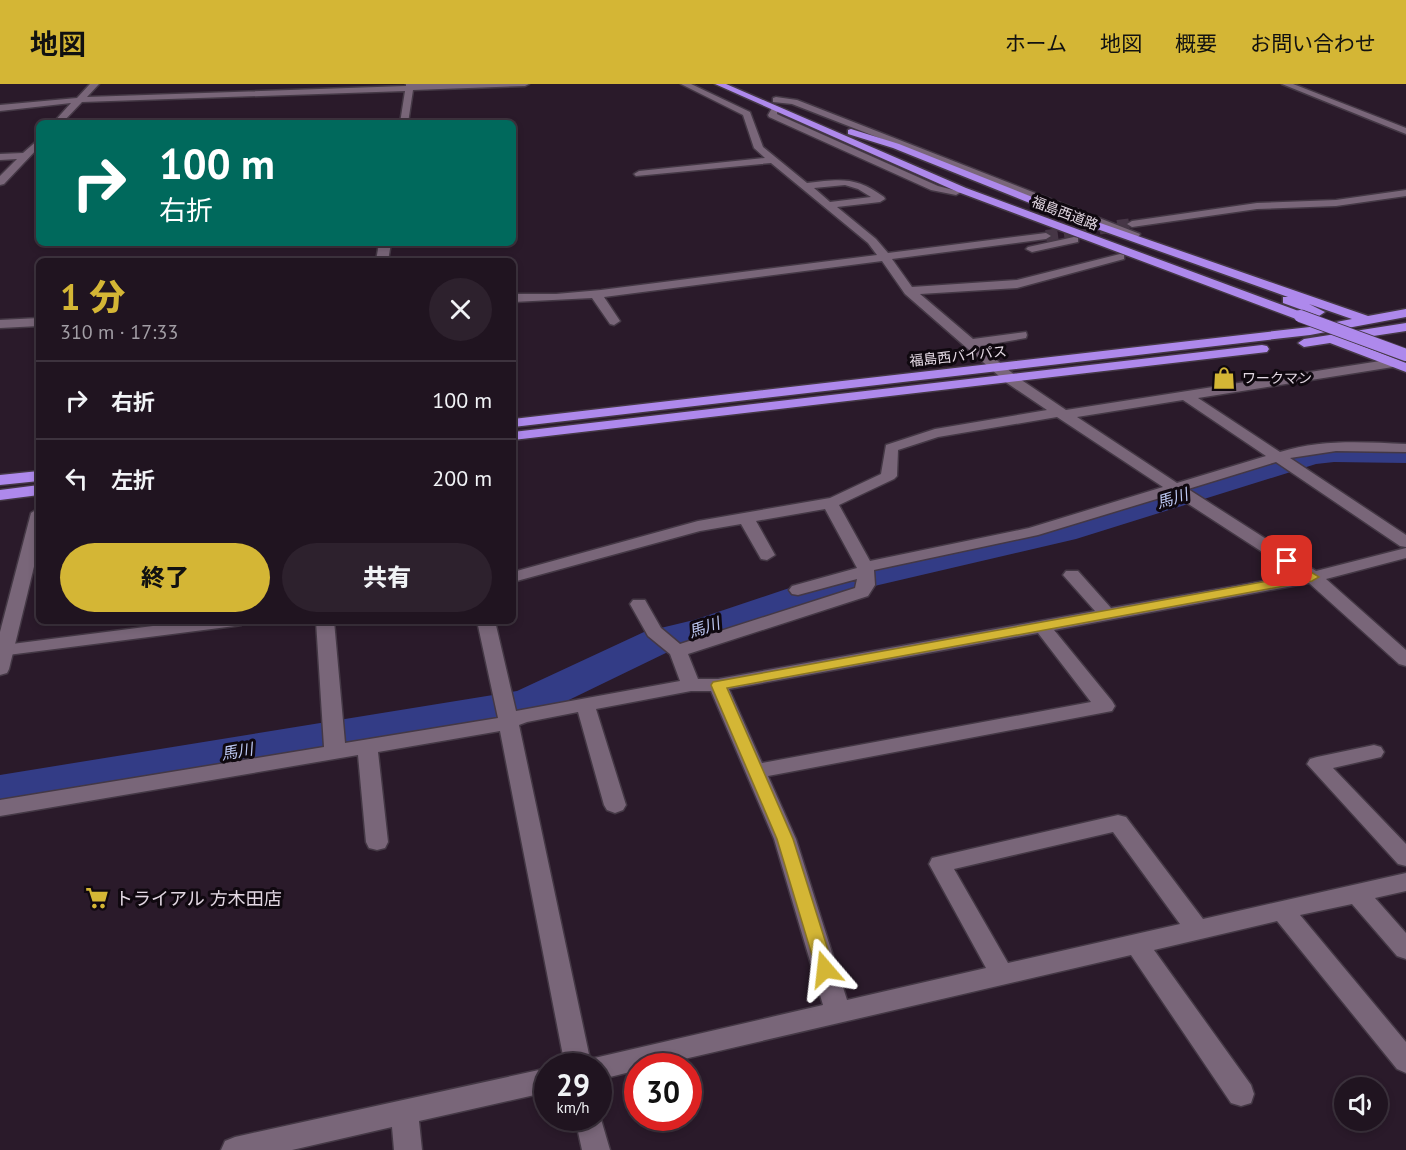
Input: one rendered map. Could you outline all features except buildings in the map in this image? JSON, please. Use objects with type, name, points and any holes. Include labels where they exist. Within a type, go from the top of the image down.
[{"type":"highway","name":"福島西道路","points":[[719,84],[846,130],[990,191],[1406,343]]},
{"type":"highway","name":"福島西道路","points":[[739,84],[851,143],[962,190],[1406,355]]},
{"type":"highway","points":[[846,130],[1135,232],[1368,321],[1402,330]]},
{"type":"highway","points":[[851,143],[862,154],[1074,240],[1400,365]]},
{"type":"highway","name":"福島西バイパス","points":[[516,423],[998,369],[1310,331],[1406,313]]},
{"type":"highway","name":"福島西バイパス","points":[[516,436],[1012,380],[1402,330]]},
{"type":"highway","points":[[0,480],[36,476]]},
{"type":"highway","points":[[0,495],[36,490]]},
{"type":"street","points":[[60,120],[95,84]]},
{"type":"street","points":[[0,108],[80,100],[410,86],[525,84]]},
{"type":"street","points":[[690,86],[719,84]]},
{"type":"street","points":[[1286,84],[1406,132]]},
{"type":"street","points":[[404,120],[410,86]]},
{"type":"street","points":[[690,86],[747,114],[759,148],[872,241],[887,257],[900,281],[909,291],[998,369],[1062,414],[1312,577],[1406,660]]},
{"type":"street","points":[[956,192],[935,188],[842,149],[772,115],[776,105],[794,102],[1135,232],[1194,222],[1275,215],[1278,212],[1271,205],[1336,203],[1406,193]]},
{"type":"street","points":[[0,182],[36,145]]},
{"type":"street","points":[[0,157],[26,156]]},
{"type":"street","points":[[639,174],[773,160]]},
{"type":"street","points":[[805,186],[854,182],[866,186],[880,198],[828,205]]},
{"type":"street","points":[[516,297],[596,295],[1046,236]]},
{"type":"street","points":[[908,254],[929,260],[1053,246],[1074,240]]},
{"type":"street","points":[[909,291],[1017,284],[1120,258]]},
{"type":"street","points":[[596,295],[614,321]]},
{"type":"street","points":[[0,324],[36,322]]},
{"type":"street","points":[[969,344],[1021,335]]},
{"type":"street","points":[[516,576],[698,526],[830,503],[889,476],[891,448],[935,434],[1400,365]]},
{"type":"street","points":[[1186,396],[1406,542]]},
{"type":"street","points":[[798,590],[1182,493],[1285,461],[1317,447],[1406,448]]},
{"type":"street","points":[[674,649],[862,592],[865,574],[830,503]]},
{"type":"street","points":[[746,517],[767,555]]},
{"type":"street","points":[[36,525],[2,660],[217,624]]},
{"type":"street","points":[[0,808],[334,740],[367,746],[506,711],[522,717],[691,685],[718,685],[1312,577],[1406,553]]},
{"type":"street","points":[[1072,575],[1107,614]]},
{"type":"street","points":[[639,604],[647,624],[674,649],[691,685]]},
{"type":"street","points":[[325,624],[334,740]]},
{"type":"street","points":[[487,624],[575,1053]]},
{"type":"street","points":[[756,771],[1105,706],[1041,625]]},
{"type":"street","points":[[718,685],[785,839],[838,1013]]},
{"type":"street","points":[[585,704],[615,805]]},
{"type":"street","points":[[367,746],[377,842]]},
{"type":"street","points":[[1374,752],[1317,764],[1406,858]]},
{"type":"street","points":[[1002,975],[940,864],[1118,823],[1198,930]]},
{"type":"street","points":[[612,1065],[1406,882]]},
{"type":"street","points":[[1357,894],[1406,950]]},
{"type":"street","points":[[1282,910],[1406,1061]]},
{"type":"street","points":[[1137,944],[1241,1094]]},
{"type":"street","points":[[235,1150],[534,1083]]},
{"type":"street","points":[[405,1112],[408,1150]]},
{"type":"street","points":[[592,1131],[596,1150]]},
{"type":"waterway","name":"馬川","points":[[0,791],[527,703],[658,641],[708,628],[841,583],[1063,531],[1312,455],[1334,452],[1406,453]]},
{"type":"tunnel","points":[[1046,236],[1132,224]]},
{"type":"place","name":"ワークマン","points":[[1224,378]]},
{"type":"place","name":"トライアル 方木田店","points":[[97,898]]},
{"type":"route","points":[[825,969],[785,839],[718,685],[1312,577],[1287,561]]}]
